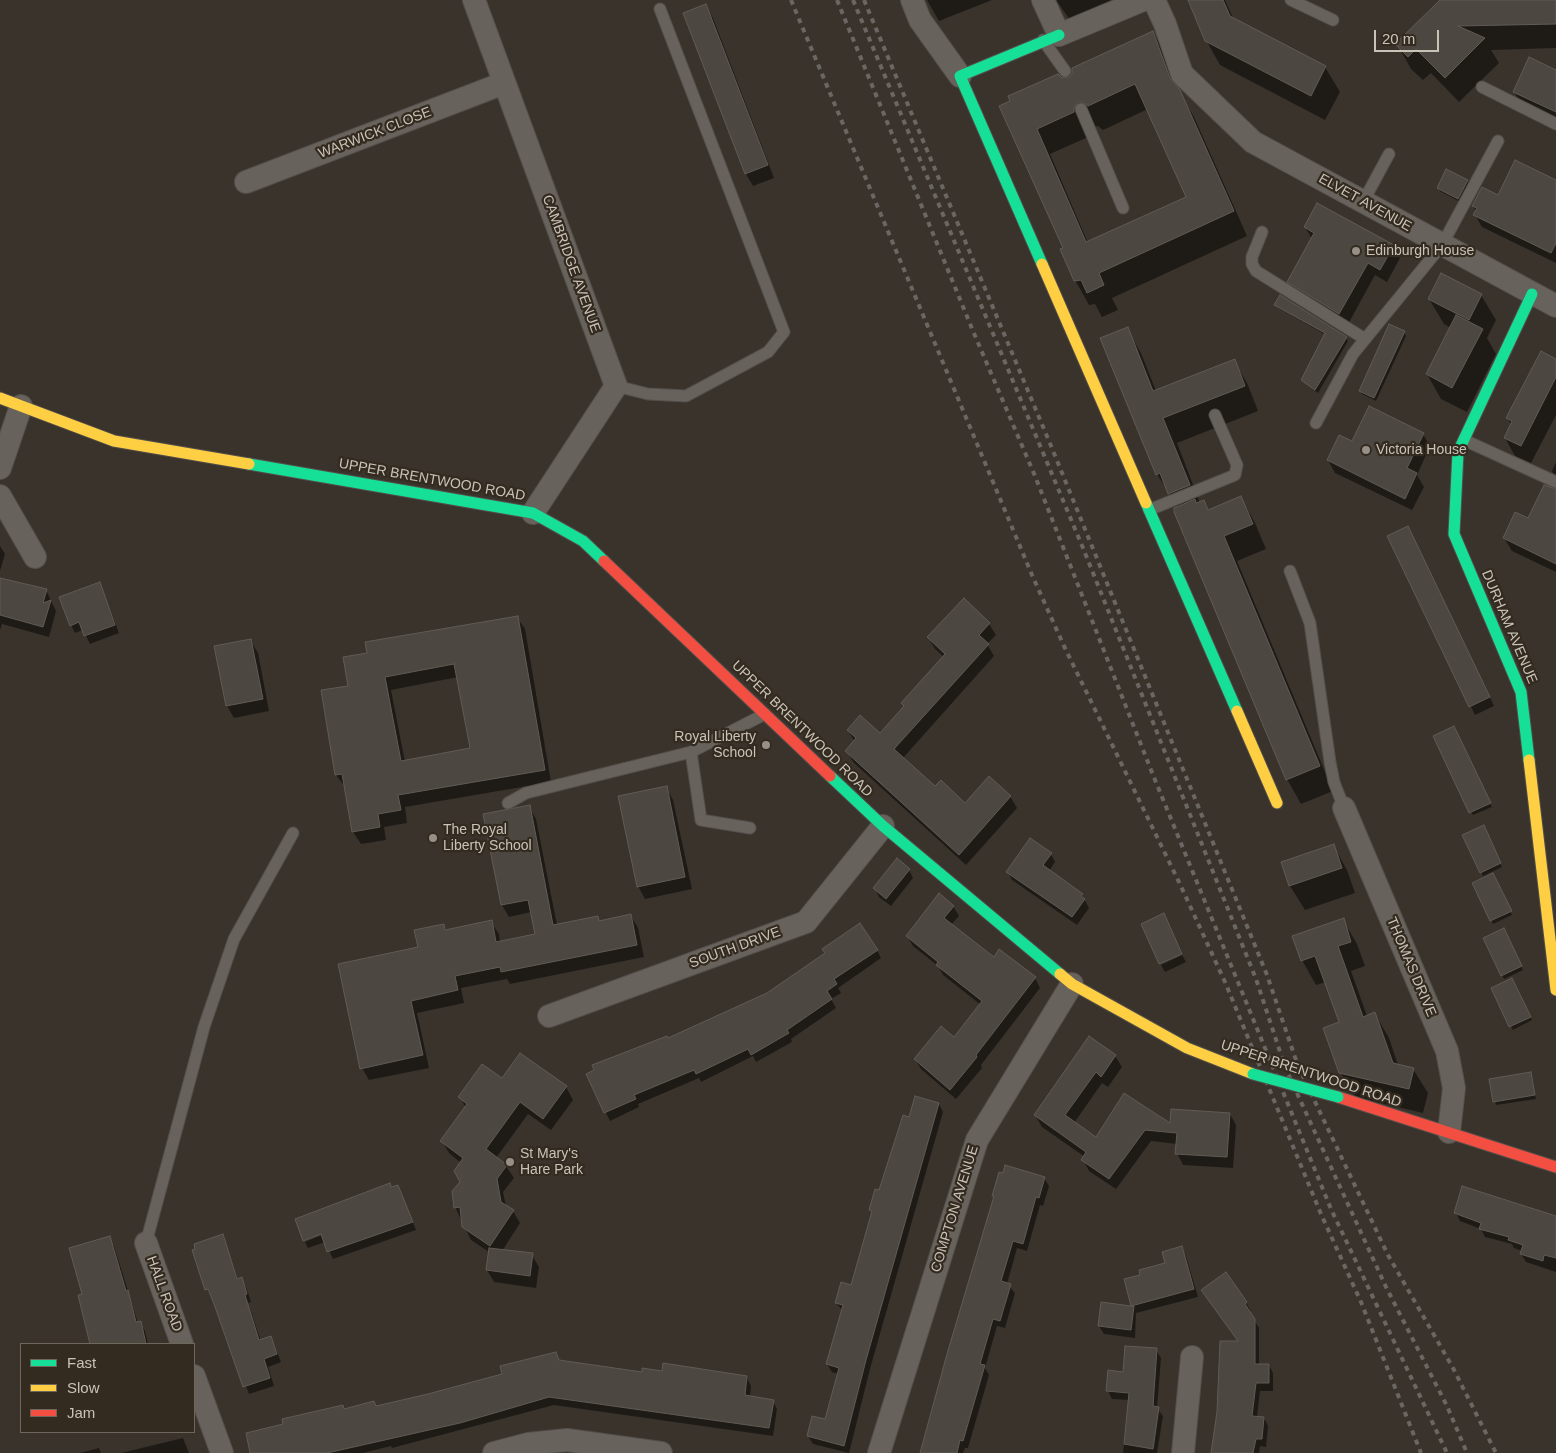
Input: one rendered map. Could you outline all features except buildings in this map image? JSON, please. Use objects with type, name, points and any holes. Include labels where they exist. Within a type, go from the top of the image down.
[{"type":"street","name":"CAMBRIDGE AVENUE","points":[[474,0],[616,386]]},
{"type":"street","points":[[912,0],[920,20],[960,76],[1277,803]]},
{"type":"street","points":[[1043,0],[1051,37]]},
{"type":"street","points":[[960,76],[1143,0]]},
{"type":"street","name":"ELVET AVENUE","points":[[1154,0],[1165,24],[1182,74],[1253,142],[1556,306]]},
{"type":"street","name":"WARWICK CLOSE","points":[[246,182],[504,83]]},
{"type":"street","name":"DURHAM AVENUE","points":[[1532,294],[1458,452],[1454,534],[1521,692],[1556,990]]},
{"type":"street","points":[[532,513],[616,386]]},
{"type":"street","name":"UPPER BRENTWOOD ROAD","points":[[0,398],[114,441],[532,513],[583,541],[883,826],[1072,984],[1187,1048],[1253,1074],[1338,1097],[1556,1167]]},
{"type":"street","points":[[0,468],[21,406]]},
{"type":"street","points":[[0,496],[35,557]]},
{"type":"street","name":"THOMAS DRIVE","points":[[1344,808],[1447,1051],[1454,1088],[1449,1132]]},
{"type":"street","name":"SOUTH DRIVE","points":[[549,1016],[806,922],[883,826]]},
{"type":"street","name":"COMPTON AVENUE","points":[[879,1453],[977,1140],[1072,984]]},
{"type":"street","name":"HALL ROAD","points":[[146,1243],[182,1343]]},
{"type":"street","points":[[1183,1453],[1192,1357]]},
{"type":"street","points":[[195,1379],[222,1453]]},
{"type":"street","points":[[494,1453],[528,1444],[567,1440],[661,1453]]},
{"type":"lane","points":[[1291,0],[1332,20]]},
{"type":"lane","points":[[616,386],[648,394],[686,396],[768,352],[784,332],[660,9]]},
{"type":"lane","points":[[1051,37],[1065,71]]},
{"type":"lane","points":[[1482,87],[1556,124]]},
{"type":"lane","points":[[1081,109],[1123,208]]},
{"type":"lane","points":[[1316,423],[1353,354],[1442,245],[1498,141]]},
{"type":"lane","points":[[1362,202],[1389,154]]},
{"type":"lane","points":[[1262,232],[1252,257],[1252,264],[1256,271],[1365,339]]},
{"type":"lane","points":[[1149,510],[1235,475],[1237,465],[1215,415]]},
{"type":"lane","points":[[1464,440],[1556,482]]},
{"type":"lane","points":[[1290,571],[1310,623],[1334,782],[1344,808]]},
{"type":"lane","points":[[508,803],[526,793],[691,752],[765,714]]},
{"type":"lane","points":[[691,752],[701,820],[750,828]]},
{"type":"lane","points":[[146,1243],[204,1027],[234,939],[293,832]]},
{"type":"railway","points":[[791,0],[1032,575],[1064,646],[1179,882],[1225,982],[1321,1214],[1361,1302],[1421,1453]]},
{"type":"railway","points":[[837,0],[973,331],[1035,476],[1153,775],[1331,1209],[1447,1453]]},
{"type":"railway","points":[[853,0],[1083,548],[1256,979],[1285,1067],[1386,1287],[1447,1406],[1467,1453]]},
{"type":"railway","points":[[864,0],[1049,441],[1267,975],[1298,1066],[1388,1255],[1453,1368],[1496,1453]]},
{"type":"traffic: fast","points":[[1042,264],[960,76],[1059,35]]},
{"type":"traffic: fast","points":[[1529,760],[1521,692],[1454,534],[1458,452],[1532,294]]},
{"type":"traffic: fast","points":[[249,464],[533,513],[583,541],[604,561]]},
{"type":"traffic: fast","points":[[1146,503],[1237,711]]},
{"type":"traffic: fast","points":[[830,776],[883,826],[1060,974]]},
{"type":"traffic: fast","points":[[1253,1074],[1338,1097]]},
{"type":"traffic: slow","points":[[1042,264],[1146,503]]},
{"type":"traffic: slow","points":[[0,398],[114,441],[249,464]]},
{"type":"traffic: slow","points":[[1237,711],[1277,803]]},
{"type":"traffic: slow","points":[[1529,760],[1556,990]]},
{"type":"traffic: slow","points":[[1060,974],[1072,984],[1187,1048],[1253,1074]]},
{"type":"traffic: jam","points":[[604,561],[830,776]]},
{"type":"traffic: jam","points":[[1338,1097],[1556,1167]]},
{"type":"place","name":"Edinburgh House","points":[[1356,251]]},
{"type":"place","name":"Victoria House","points":[[1366,450]]},
{"type":"place","name":"Royal Liberty School","points":[[766,745]]},
{"type":"place","name":"The Royal Liberty School","points":[[433,838]]},
{"type":"place","name":"St Mary's Hare Park","points":[[510,1162]]}]
